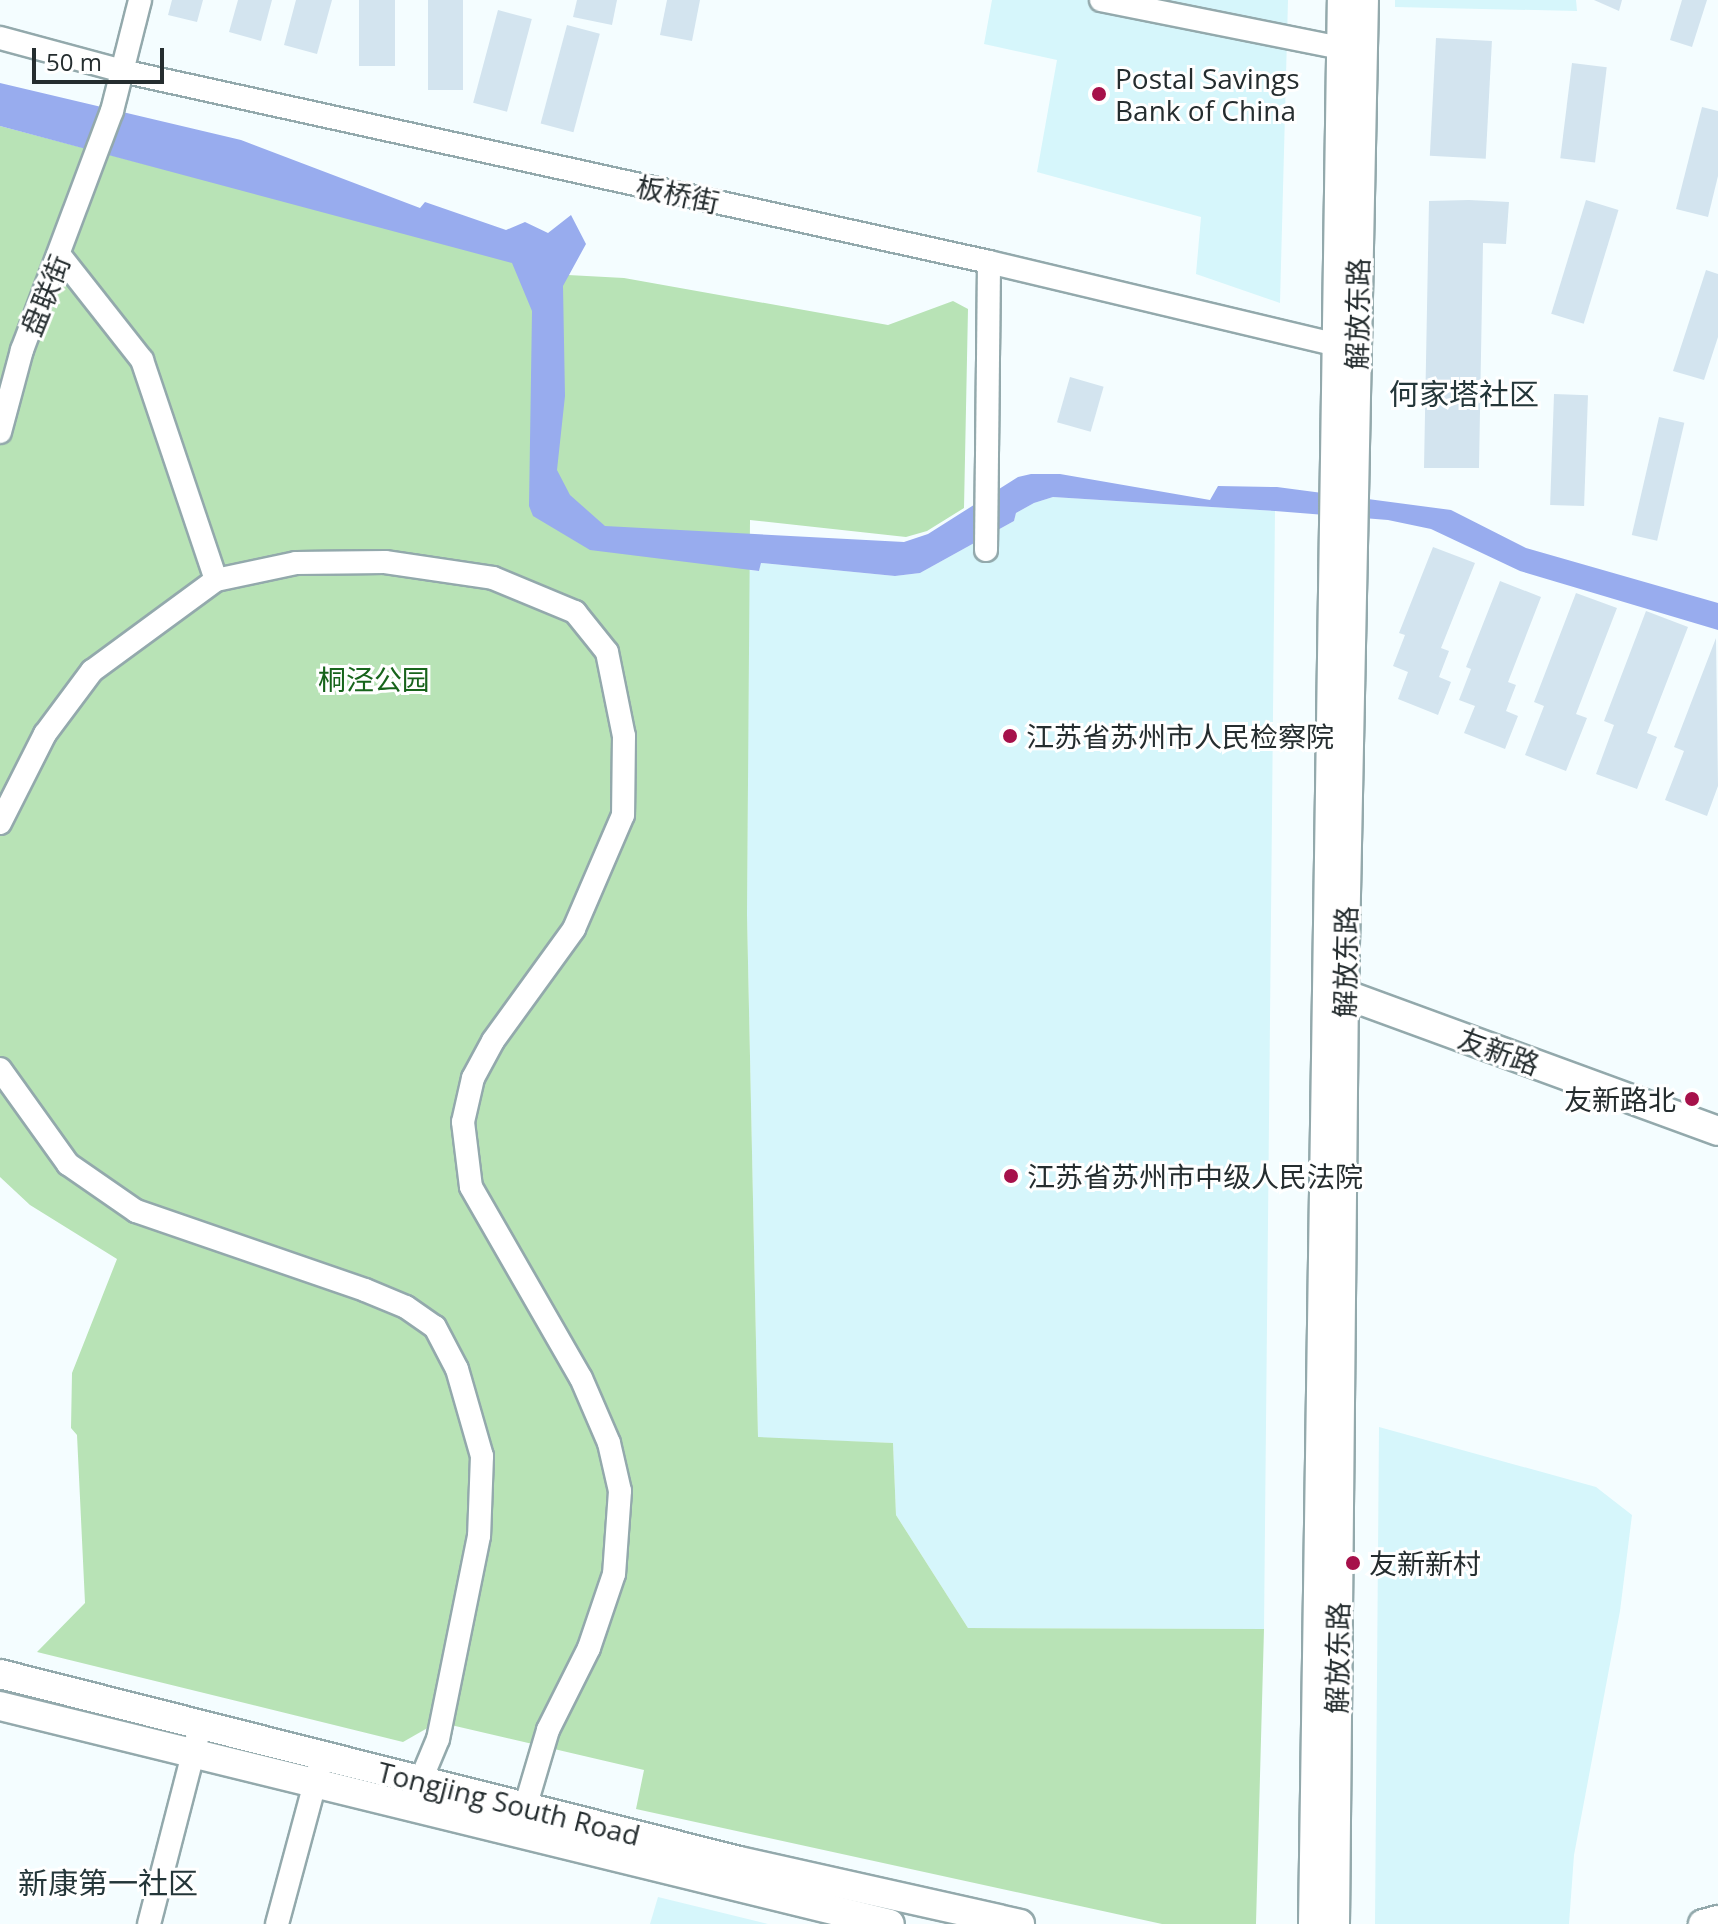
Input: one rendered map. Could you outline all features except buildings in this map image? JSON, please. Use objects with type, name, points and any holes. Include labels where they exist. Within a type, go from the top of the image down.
[{"type":"main road","name":"解放东路","points":[[1342,0],[1346,348]]},
{"type":"main road","name":"解放东路","points":[[1313,1924],[1346,348],[1364,0]]},
{"type":"main road","name":"解放东路","points":[[1334,984],[1335,1924]]},
{"type":"main road","name":"友新路","points":[[1334,984],[1718,1112]]},
{"type":"main road","name":"友新路","points":[[1334,984],[1718,1131]]},
{"type":"main road","name":"Tongjing South Road","points":[[0,1674],[197,1738],[521,1821],[890,1924]]},
{"type":"main road","name":"Tongjing South Road","points":[[0,1706],[197,1738]]},
{"type":"main road","name":"Tongjing South Road","points":[[521,1821],[1020,1924]]},
{"type":"main road","points":[[1703,1924],[1718,1920]]},
{"type":"street","name":"盘联街","points":[[0,432],[22,350],[61,257],[93,158],[112,111],[140,0]]},
{"type":"street","points":[[1101,0],[1341,48]]},
{"type":"street","name":"板桥街","points":[[0,38],[122,71],[989,262],[1346,348]]},
{"type":"street","points":[[61,257],[142,360],[216,580]]},
{"type":"street","points":[[986,550],[989,262]]},
{"type":"street","points":[[0,823],[45,734],[92,671],[216,580],[311,563],[385,562],[493,578],[575,612],[607,652],[624,736],[623,815],[574,929],[480,1066],[463,1122],[471,1187],[581,1378],[609,1443],[620,1491],[614,1574],[589,1648],[548,1730],[521,1821]]},
{"type":"street","points":[[0,1069],[68,1164],[136,1211],[365,1290],[406,1307],[435,1327],[457,1369],[482,1456],[479,1536],[438,1739],[416,1793]]},
{"type":"street","points":[[149,1924],[197,1738]]},
{"type":"street","points":[[277,1924],[318,1769]]},
{"type":"shaded area","points":[[992,0],[1288,0],[1280,303],[1196,274],[1201,217],[1037,172],[1057,60],[984,44]]},
{"type":"shaded area","points":[[1395,0],[1576,0],[1577,11],[1395,7]]},
{"type":"shaded area","points":[[1053,497],[1275,511],[1264,1629],[968,1628],[896,1515],[893,1443],[758,1438],[747,914],[749,570],[759,571],[761,563],[895,576],[920,573],[1014,521],[1016,513]]},
{"type":"shaded area","points":[[1379,1427],[1596,1487],[1632,1515],[1620,1611],[1574,1855],[1569,1924],[1375,1924]]},
{"type":"shaded area","points":[[658,1897],[768,1924],[650,1924]]},
{"type":"green space","name":"桐泾公园","points":[[0,126],[568,275],[624,278],[888,325],[953,301],[968,309],[964,508],[927,531],[906,537],[750,520],[747,914],[758,1437],[893,1443],[896,1515],[968,1628],[1264,1629],[1256,1924],[1162,1924],[636,1809],[644,1770],[438,1722],[403,1742],[37,1652],[85,1603],[77,1435],[71,1428],[72,1373],[117,1259],[30,1205],[0,1177]]},
{"type":"water","points":[[0,83],[241,140],[420,208],[425,202],[506,230],[525,222],[548,233],[571,215],[586,244],[563,286],[565,396],[557,470],[570,495],[605,526],[904,542],[928,534],[1018,477],[1031,474],[1060,474],[1210,500],[1218,486],[1277,487],[1451,510],[1526,548],[1718,603],[1718,630],[1520,571],[1431,529],[1388,520],[1275,511],[1053,497],[1016,513],[1014,521],[920,573],[895,576],[761,563],[759,571],[590,550],[533,516],[529,506],[532,311],[512,263],[0,126]]},
{"type":"place","name":"Postal Savings Bank of China","points":[[1099,94]]},
{"type":"place","name":"江苏省苏州市人民检察院","points":[[1010,736]]},
{"type":"place","name":"友新路北","points":[[1692,1099]]},
{"type":"place","name":"江苏省苏州市中级人民法院","points":[[1011,1176]]},
{"type":"place","name":"友新新村","points":[[1353,1563]]},
{"type":"district","name":"何家塔社区","points":[[1464,394]]},
{"type":"district","name":"新康第一社区","points":[[108,1883]]}]
